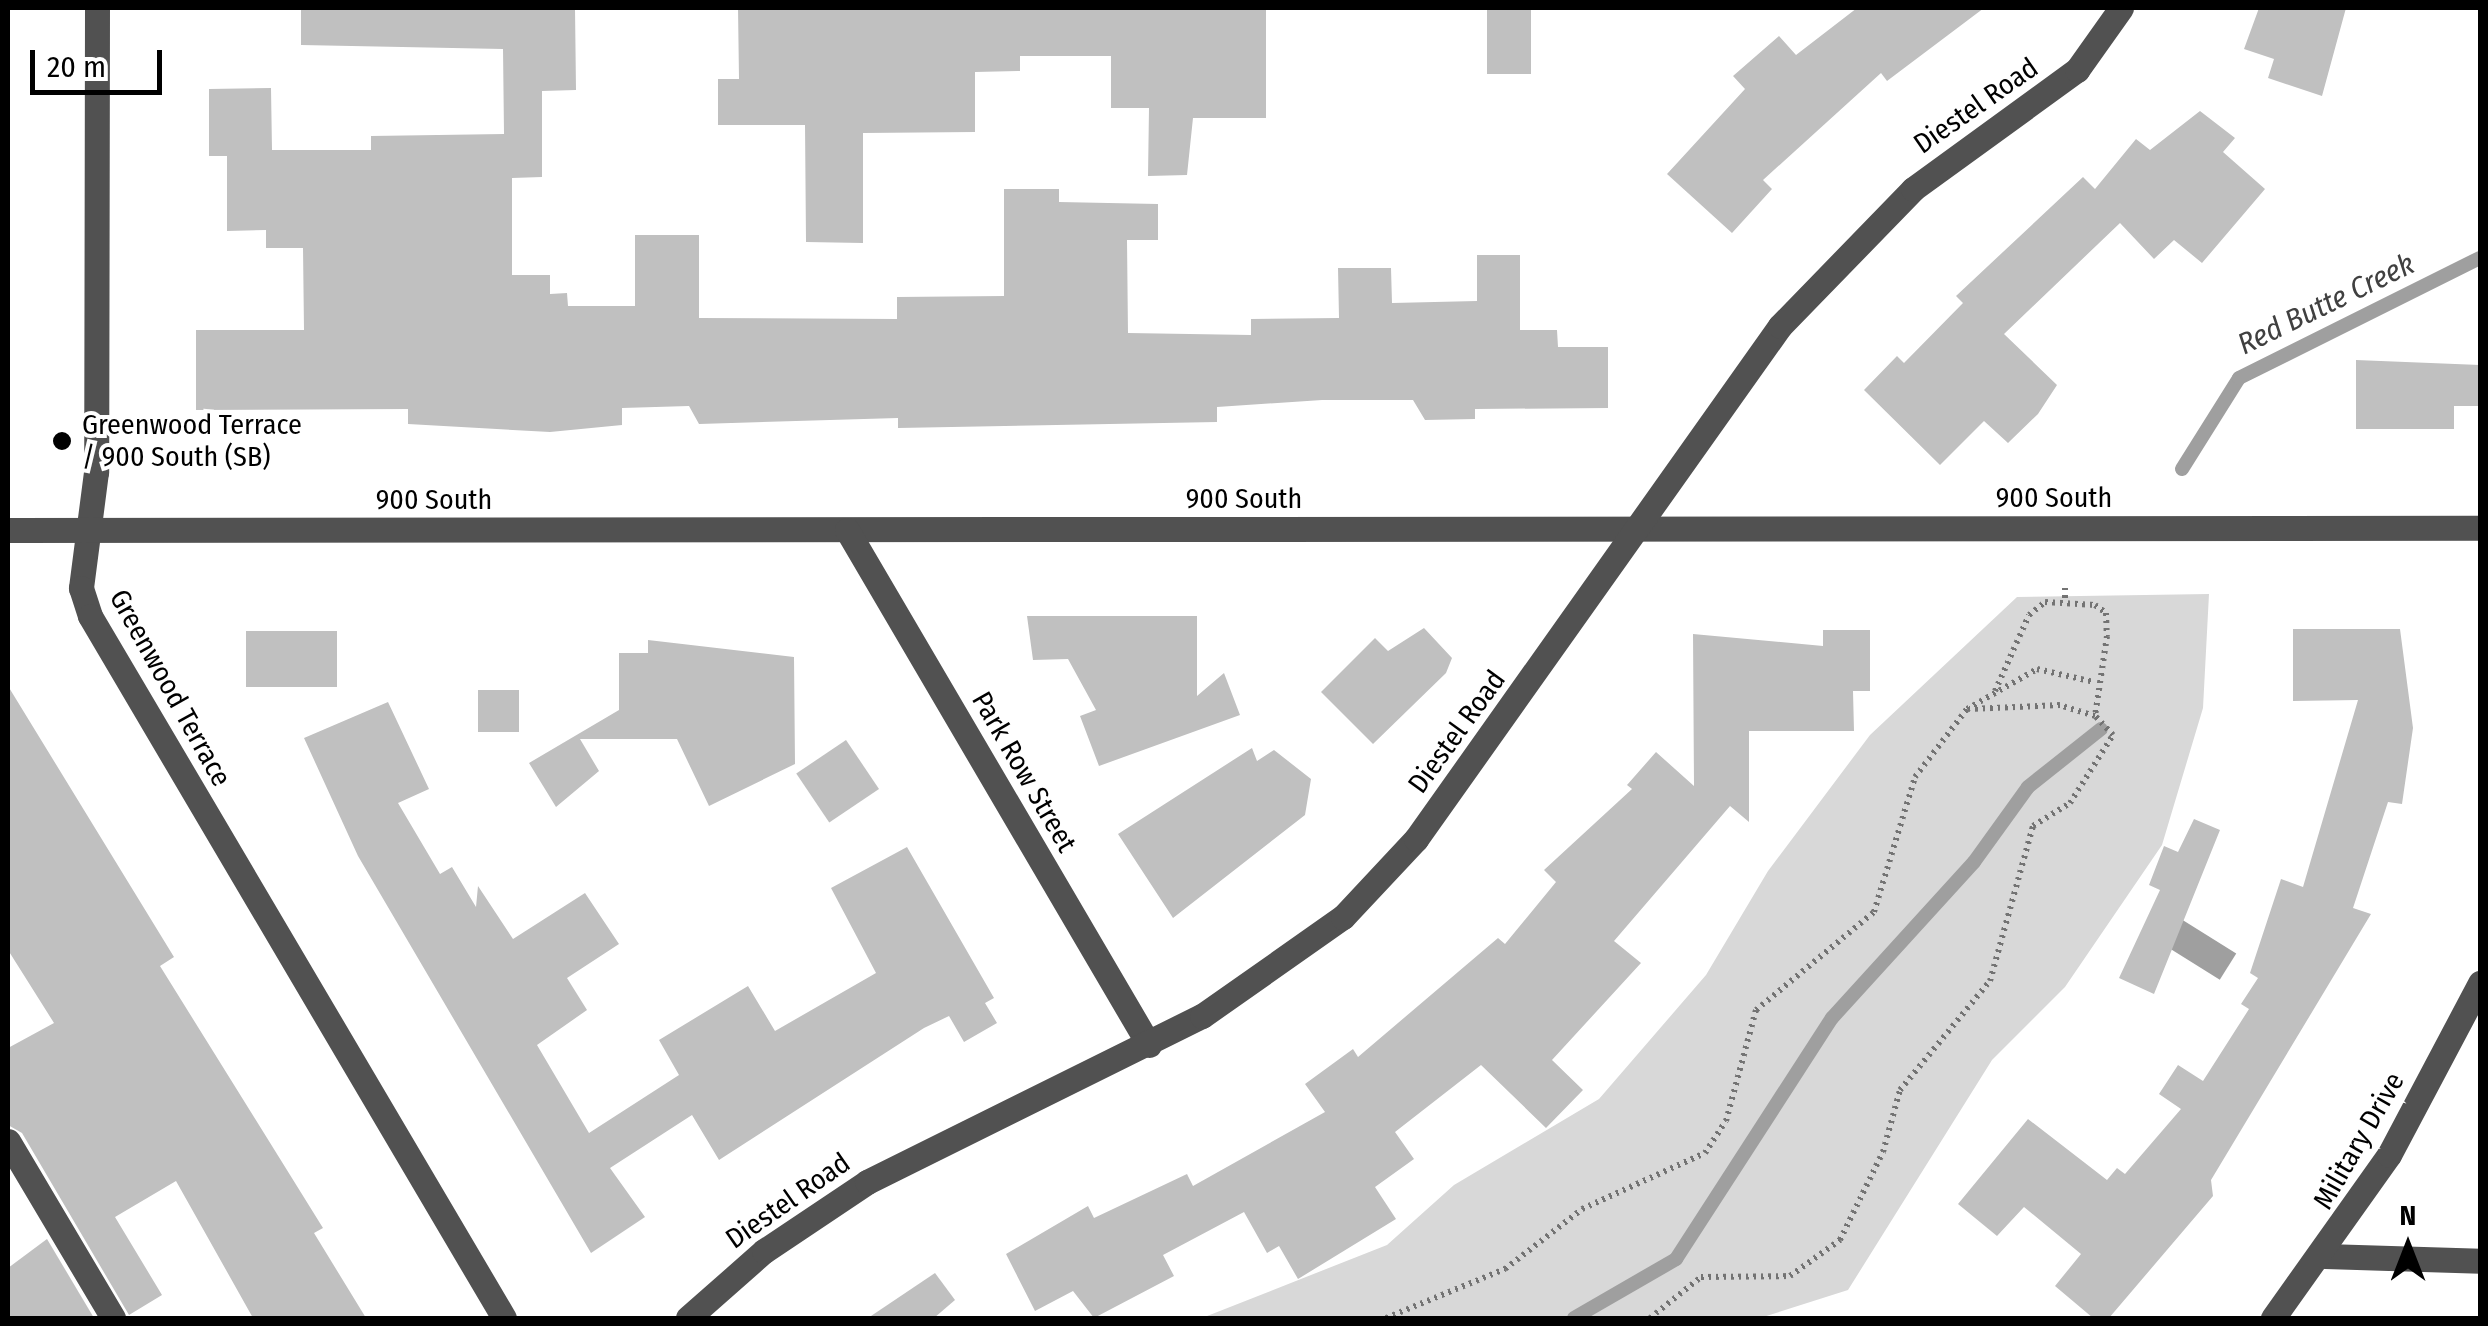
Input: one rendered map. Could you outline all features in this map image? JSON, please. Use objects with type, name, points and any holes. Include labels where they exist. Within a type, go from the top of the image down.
[{"type":"street","name":"Greenwood Terrace","points":[[97,8],[91,530],[81,588],[90,616],[504,1318]]},
{"type":"street","name":"Diestel Road","points":[[688,1318],[764,1251],[867,1182],[1149,1045],[1298,954],[1382,880],[1810,292],[1913,189],[2077,70],[2121,8]]},
{"type":"street","name":"900 South","points":[[8,530],[2480,528]]},
{"type":"street","name":"Park Row Street","points":[[848,530],[1149,1045]]},
{"type":"street","name":"Military Drive","points":[[2274,1318],[2325,1256],[2480,984]]},
{"type":"street","points":[[8,1141],[114,1318]]},
{"type":"street","points":[[2325,1256],[2480,1260]]},
{"type":"path","points":[[2065,588],[2065,602]]},
{"type":"path","points":[[1995,691],[2029,615],[2065,602],[2106,613],[2094,682],[2095,716]]},
{"type":"path","points":[[1386,1318],[1505,1269],[1582,1209],[1705,1153],[1726,1121],[1756,1010],[1874,912],[1916,777],[1968,709],[2037,668],[2094,682]]},
{"type":"path","points":[[1650,1318],[1702,1277],[1790,1276],[1840,1240],[1883,1152],[1900,1090],[1990,981],[2033,826],[2070,803],[2113,736],[2095,716],[2060,705],[1968,709]]},
{"type":"shaded area","points":[[2209,594],[2203,708],[2162,845],[2065,987],[1992,1060],[1848,1290],[1760,1318],[1202,1318],[1387,1245],[1454,1185],[1599,1099],[1706,975],[1768,871],[1870,735],[2017,597]]},
{"type":"shaded area","points":[[2165,909],[2236,954],[2220,980],[2149,935]]},
{"type":"building","points":[[301,8],[575,8],[576,90],[542,91],[542,177],[512,178],[512,275],[550,275],[550,294],[567,293],[568,306],[635,306],[635,235],[699,235],[699,318],[897,319],[897,297],[1004,296],[1004,189],[1059,189],[1059,202],[1158,204],[1158,240],[1127,240],[1128,333],[1251,335],[1251,319],[1339,318],[1338,268],[1391,268],[1392,303],[1477,301],[1477,255],[1520,255],[1520,330],[1557,330],[1558,347],[1608,347],[1608,408],[1475,409],[1475,419],[1425,420],[1413,400],[1322,400],[1217,407],[1217,422],[898,428],[898,418],[699,424],[689,406],[622,408],[622,425],[550,432],[408,424],[408,409],[196,410],[196,330],[304,330],[303,248],[266,248],[266,230],[227,231],[227,156],[209,156],[209,89],[271,88],[272,150],[371,150],[371,136],[504,134],[503,49],[301,45]]},
{"type":"building","points":[[738,8],[1266,8],[1266,118],[1193,118],[1187,175],[1148,176],[1149,108],[1111,108],[1111,56],[1020,56],[1020,71],[975,72],[975,132],[863,133],[863,243],[806,242],[805,125],[718,125],[718,79],[739,79]]},
{"type":"building","points":[[1487,8],[1531,8],[1531,74],[1487,74]]},
{"type":"building","points":[[1857,8],[1984,8],[1887,81],[1881,73],[1763,180],[1772,189],[1732,233],[1667,174],[1745,89],[1733,76],[1779,36],[1796,55]]},
{"type":"building","points":[[2259,8],[2346,8],[2322,96],[2268,78],[2274,59],[2244,49]]},
{"type":"building","points":[[2200,111],[2235,138],[2223,152],[2265,189],[2202,263],[2174,240],[2154,259],[2120,223],[2004,334],[2057,385],[2038,414],[2008,443],[1984,421],[1940,465],[1864,390],[1897,356],[1904,363],[1963,303],[1956,296],[2083,177],[2095,189],[2136,139],[2150,150]]},
{"type":"building","points":[[2356,360],[2480,365],[2480,406],[2454,406],[2454,429],[2356,429]]},
{"type":"building","points":[[1027,616],[1197,616],[1197,696],[1224,673],[1240,715],[1099,766],[1080,716],[1096,710],[1068,659],[1033,660]]},
{"type":"building","points":[[1424,628],[1452,658],[1446,673],[1373,744],[1321,692],[1375,638],[1388,651]]},
{"type":"building","points":[[2293,629],[2400,629],[2413,728],[2402,804],[2388,802],[2353,908],[2371,914],[2211,1180],[2213,1196],[2109,1318],[2093,1318],[2055,1286],[2081,1254],[2024,1207],[1997,1236],[1958,1204],[2028,1119],[2107,1180],[2117,1168],[2125,1174],[2181,1109],[2159,1094],[2178,1065],[2203,1081],[2249,1009],[2241,1004],[2258,978],[2250,973],[2281,879],[2303,887],[2358,700],[2293,701]]},
{"type":"building","points":[[1823,630],[1870,630],[1870,691],[1853,691],[1854,731],[1749,731],[1749,822],[1730,806],[1614,941],[1641,963],[1552,1060],[1583,1090],[1546,1128],[1481,1065],[1395,1132],[1414,1159],[1375,1187],[1396,1219],[1298,1279],[1279,1246],[1267,1253],[1244,1212],[1163,1255],[1174,1276],[1094,1318],[1073,1291],[1035,1311],[1006,1254],[1088,1206],[1094,1218],[1187,1174],[1193,1186],[1325,1112],[1305,1084],[1353,1049],[1358,1057],[1498,938],[1505,944],[1556,882],[1544,870],[1632,789],[1627,785],[1656,752],[1694,786],[1693,634],[1823,646]]},
{"type":"building","points":[[246,631],[337,631],[337,687],[246,687]]},
{"type":"building","points":[[648,640],[794,657],[795,764],[709,806],[677,739],[580,739],[599,771],[556,807],[529,763],[619,710],[619,653],[648,653]]},
{"type":"building","points":[[8,686],[174,957],[160,966],[323,1228],[314,1233],[366,1318],[253,1318],[176,1181],[115,1217],[162,1295],[129,1315],[22,1133],[8,1125],[8,1048],[54,1023],[8,950]]},
{"type":"building","points":[[478,690],[519,690],[519,732],[478,732]]},
{"type":"building","points":[[388,702],[429,789],[398,803],[440,874],[452,867],[476,907],[478,886],[513,939],[585,893],[619,944],[567,978],[587,1010],[537,1045],[589,1133],[679,1075],[659,1040],[748,986],[775,1031],[876,973],[831,888],[907,847],[994,998],[985,1003],[997,1023],[964,1042],[949,1016],[924,1028],[719,1160],[692,1115],[610,1168],[645,1217],[591,1253],[358,856],[304,738]]},
{"type":"building","points":[[846,740],[879,789],[829,822],[796,774]]},
{"type":"building","points":[[1252,748],[1257,761],[1274,750],[1311,779],[1305,815],[1173,918],[1118,834]]},
{"type":"building","points":[[2194,819],[2220,830],[2154,994],[2119,978],[2160,890],[2149,885],[2164,846],[2178,852]]},
{"type":"building","points":[[47,1239],[94,1318],[8,1318],[8,1268]]},
{"type":"building","points":[[935,1273],[955,1300],[934,1318],[868,1318]]},
{"type":"waterway","name":"Red Butte Creek","points":[[2182,469],[2239,378],[2480,258]]},
{"type":"waterway","points":[[1574,1318],[1676,1259],[1832,1018],[1974,862],[2028,787],[2101,729]]},
{"type":"place","name":"Greenwood Terrace / 900 South (SB)","points":[[62,441]]}]
